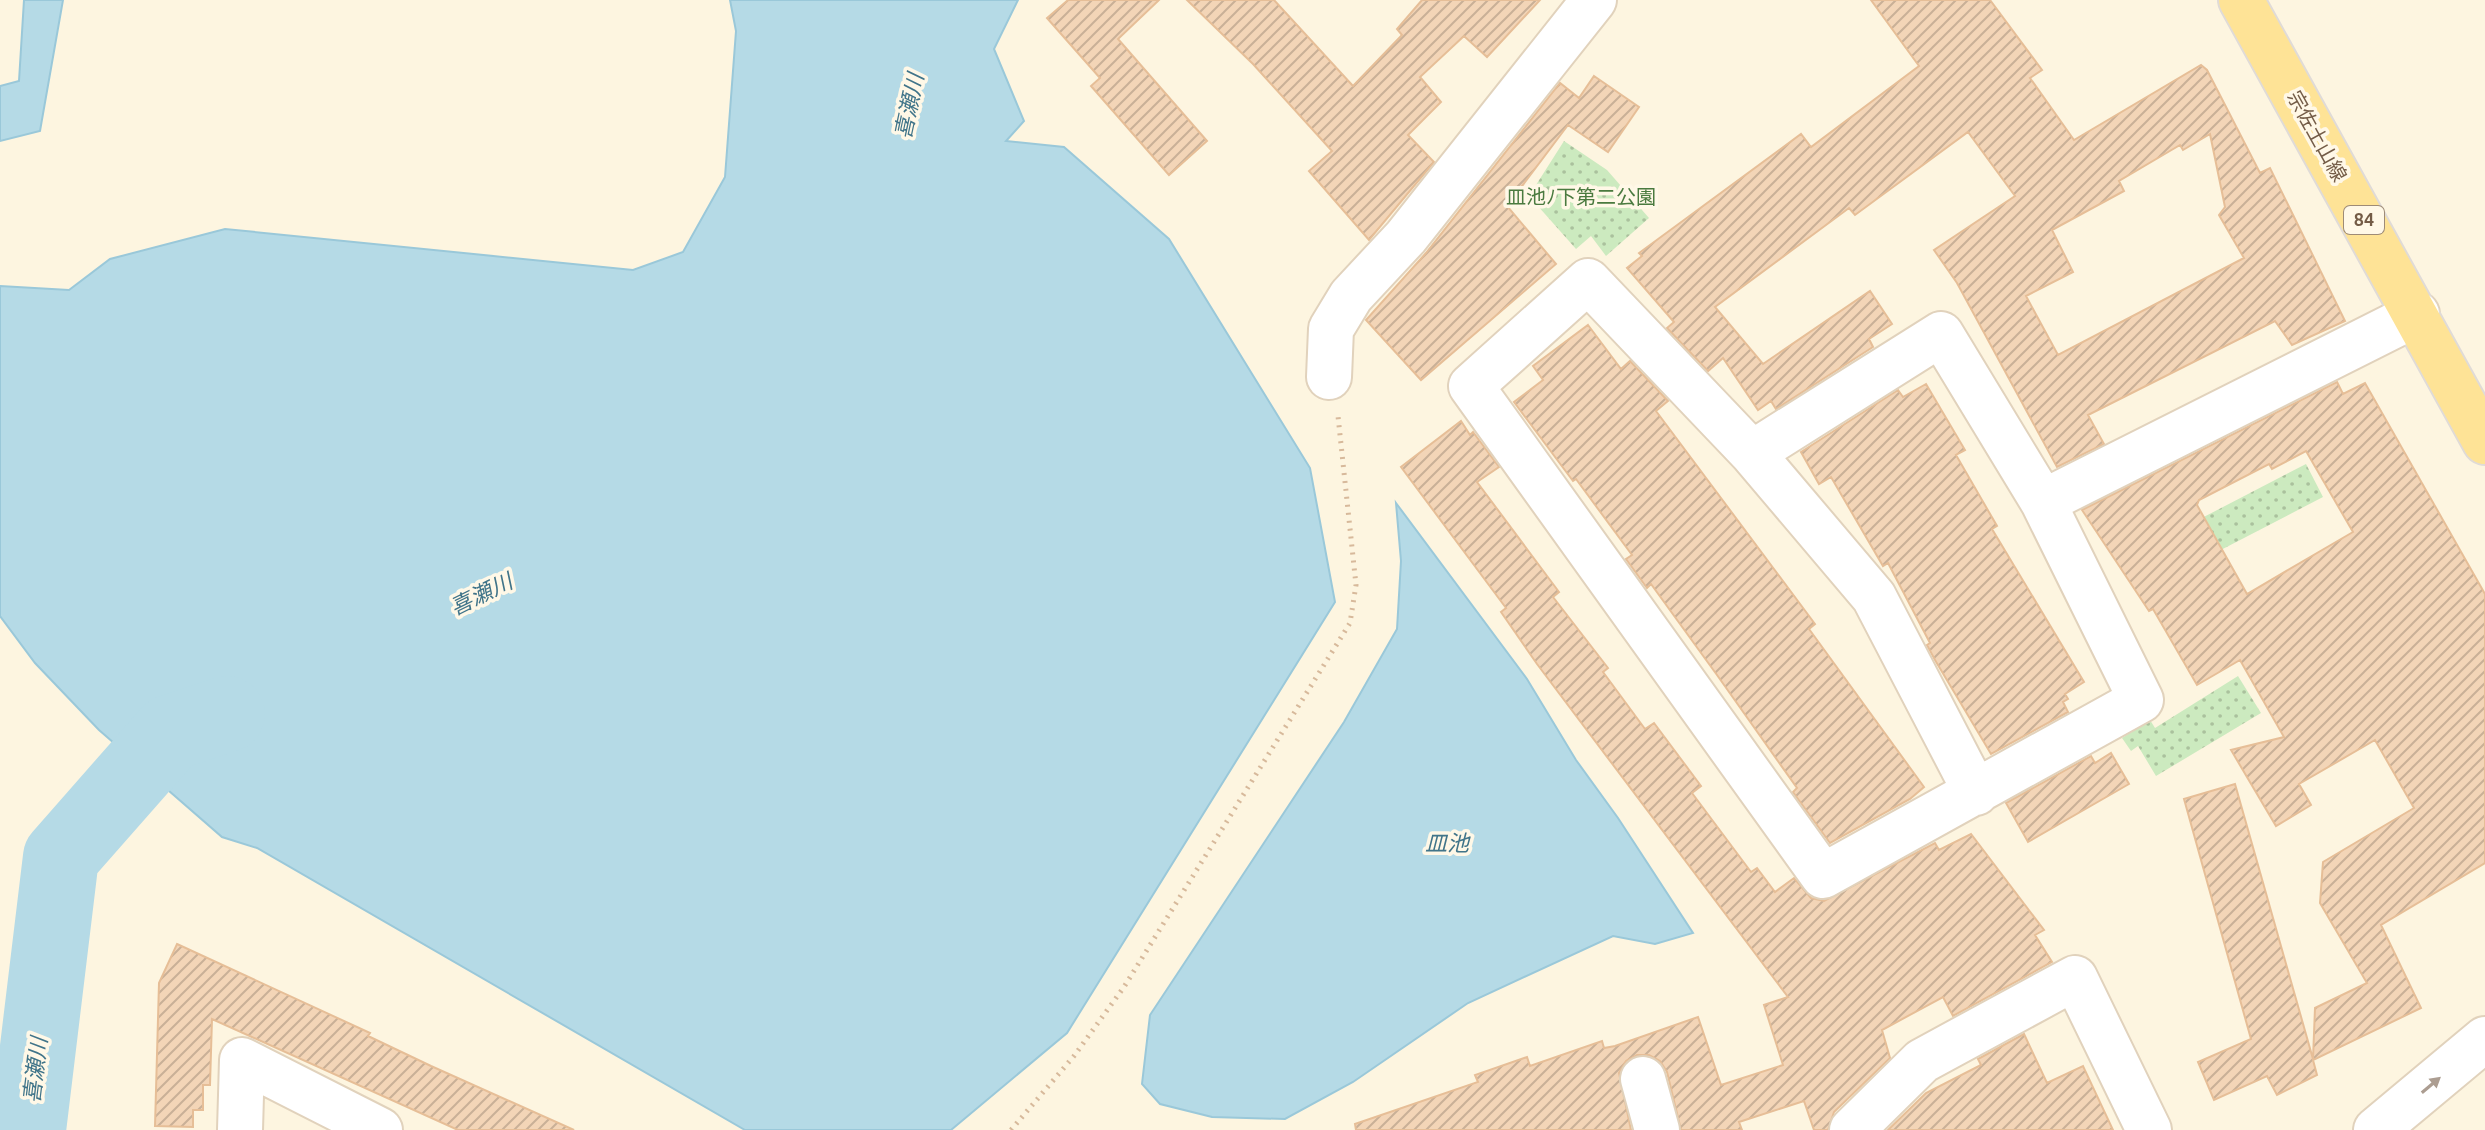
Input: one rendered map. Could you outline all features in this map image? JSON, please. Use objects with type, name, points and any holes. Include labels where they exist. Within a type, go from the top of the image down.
[{"type":"main road","name":"宗佐土山線","points":[[2241,0],[2485,442]]},
{"type":"street","points":[[1329,377],[1331,329],[1351,296],[1406,237],[1594,0]]},
{"type":"street","points":[[1752,453],[1941,334],[2043,502],[2141,700],[1976,793],[1823,876],[1471,386],[1588,281],[1752,453],[1874,597],[1976,793]]},
{"type":"street","points":[[2043,502],[2417,314]]},
{"type":"street","points":[[1852,1130],[1922,1061],[2075,978],[2149,1130]]},
{"type":"street","points":[[2376,1130],[2485,1039]]},
{"type":"street","points":[[240,1130],[242,1060],[380,1130]]},
{"type":"street","points":[[1643,1079],[1657,1130]]},
{"type":"path","points":[[1011,1130],[1074,1056],[1124,987],[1350,623],[1356,585],[1341,427],[1329,377]]},
{"type":"green space","name":"皿池ﾉ下第二公園","points":[[1564,141],[1607,170],[1649,218],[1606,256],[1591,236],[1576,249],[1529,196]]},
{"type":"green space","points":[[2306,464],[2323,497],[2186,568],[2169,535]]},
{"type":"green space","points":[[2238,676],[2261,713],[2156,776],[2138,746],[2131,751],[2122,738],[2150,720],[2155,728]]},
{"type":"water","points":[[24,0],[63,0],[40,131],[0,141],[0,86],[19,81]]},
{"type":"water","points":[[730,0],[1018,0],[994,49],[1024,121],[1006,141],[1064,147],[1169,239],[1310,468],[1335,602],[1067,1033],[951,1130],[745,1130],[257,848],[222,837],[99,730],[35,663],[0,616],[0,286],[69,290],[110,259],[225,229],[633,270],[683,252],[725,177],[736,31]]},
{"type":"water","name":"皿池","points":[[1396,503],[1527,679],[1576,760],[1693,933],[1655,944],[1613,936],[1468,1003],[1353,1082],[1285,1119],[1212,1117],[1160,1104],[1142,1084],[1150,1015],[1344,722],[1397,629],[1401,561]]},
{"type":"building","points":[[1068,0],[1159,0],[1118,39],[1207,141],[1169,175],[1091,86],[1100,78],[1047,18]]},
{"type":"building","points":[[1187,0],[1274,0],[1353,86],[1402,35],[1397,29],[1422,0],[1540,0],[1487,57],[1464,36],[1420,77],[1441,102],[1408,135],[1434,162],[1369,240],[1309,171],[1332,151],[1253,64]]},
{"type":"building","points":[[1871,0],[1990,0],[2042,70],[2030,78],[2074,140],[2201,65],[2207,70],[2260,173],[2270,168],[2345,321],[2292,345],[2275,321],[2088,415],[2104,444],[2057,467],[1957,283],[1934,250],[2015,196],[1968,132],[1855,215],[1849,208],[1715,307],[1763,364],[1870,291],[1892,324],[1869,339],[1873,347],[1776,409],[1771,401],[1758,410],[1723,358],[1708,371],[1667,328],[1674,322],[1627,268],[1642,256],[1639,253],[1801,134],[1811,147],[1919,66]],"holes":[[[2210,134],[2225,207],[2219,215],[2244,258],[2058,355],[2026,296],[2073,272],[2052,230],[2124,191],[2119,181],[2180,145],[2183,150]]]},
{"type":"building","points":[[1594,76],[1639,107],[1608,152],[1568,125],[1507,206],[1556,264],[1421,380],[1366,320],[1426,253],[1560,83],[1579,98]]},
{"type":"building","points":[[1588,325],[1621,369],[1630,361],[1668,401],[1656,411],[1815,624],[1809,629],[1924,787],[1910,799],[1830,843],[1793,792],[1797,788],[1717,675],[1651,584],[1647,588],[1626,559],[1632,555],[1514,402],[1543,380],[1533,366]]},
{"type":"building","points":[[2337,382],[2343,394],[2365,383],[2485,594],[2485,863],[2381,925],[2421,1008],[2313,1060],[2317,1075],[2277,1095],[2267,1076],[2214,1100],[2198,1062],[2251,1039],[2184,799],[2235,784],[2313,1059],[2315,1008],[2367,983],[2320,903],[2323,862],[2414,808],[2375,740],[2299,784],[2311,805],[2276,826],[2231,750],[2284,737],[2240,660],[2197,685],[2153,609],[2149,611],[2082,510]],"holes":[[[2306,451],[2353,532],[2247,594],[2197,505],[2199,500],[2269,464],[2272,469]]]},
{"type":"building","points":[[1926,384],[1965,450],[1956,455],[1997,526],[1992,529],[2084,682],[2065,694],[2068,699],[2063,702],[2068,712],[1991,754],[1935,660],[1927,645],[1930,643],[1888,563],[1883,566],[1831,477],[1819,484],[1801,452],[1898,390],[1903,397]]},
{"type":"building","points":[[1461,421],[1499,467],[1477,482],[1559,592],[1553,597],[1608,668],[1603,672],[1645,729],[1654,723],[1701,786],[1692,793],[1751,872],[1757,868],[1775,892],[1794,878],[1811,898],[1824,901],[1935,843],[1939,850],[1971,834],[2044,930],[2035,935],[2052,962],[1953,1016],[1943,997],[1882,1030],[1890,1058],[1834,1112],[1828,1130],[1814,1130],[1804,1101],[1739,1122],[1742,1130],[1681,1130],[1667,1072],[1660,1061],[1649,1055],[1637,1055],[1626,1061],[1619,1073],[1631,1130],[1356,1130],[1355,1124],[1478,1082],[1475,1075],[1527,1057],[1530,1066],[1602,1041],[1604,1048],[1615,1046],[1698,1017],[1721,1085],[1783,1065],[1764,1005],[1788,997],[1537,664],[1501,612],[1506,608],[1401,467]]},
{"type":"building","points":[[2111,753],[2129,784],[2028,842],[2006,803],[2091,756],[2095,763]]},
{"type":"building","points":[[177,944],[370,1033],[368,1036],[431,1066],[574,1130],[458,1130],[212,1019],[210,1085],[203,1085],[203,1110],[193,1110],[193,1127],[155,1126],[159,983]]},
{"type":"building","points":[[2024,1034],[2047,1083],[2083,1066],[2113,1130],[1888,1130],[1926,1093],[1981,1065],[1978,1059]]},
{"type":"waterway","name":"喜瀬川","points":[[28,1130],[61,857],[170,733],[227,714]]}]
